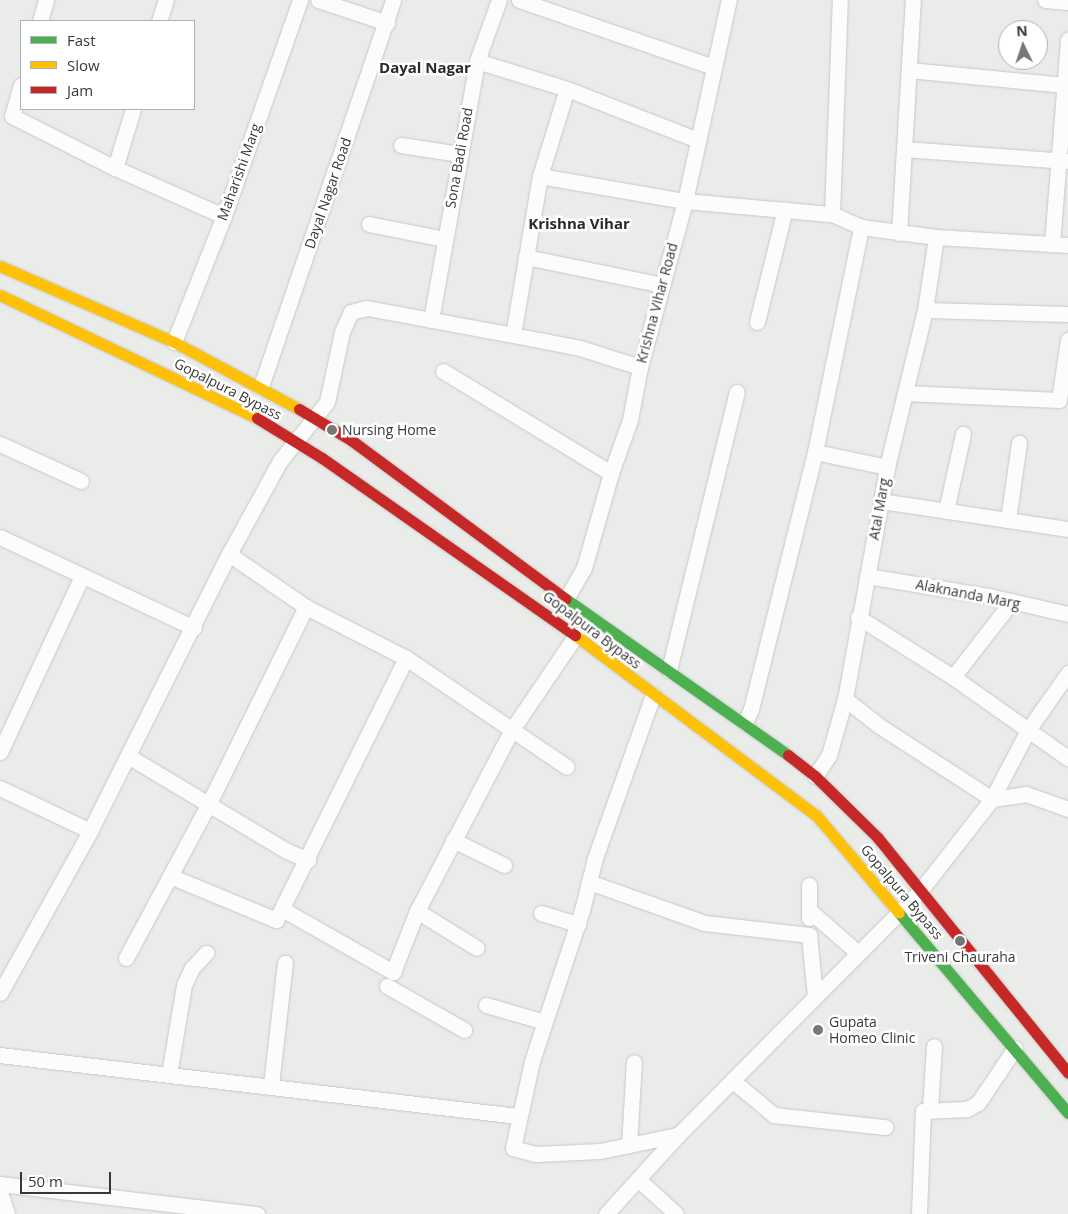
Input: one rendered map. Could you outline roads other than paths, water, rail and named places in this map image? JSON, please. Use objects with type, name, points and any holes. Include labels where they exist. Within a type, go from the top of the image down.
[{"type":"main road","name":"Gopalpura Bypass","points":[[0,266],[174,342],[261,386],[313,417],[350,440],[566,599],[745,723],[815,776],[878,838],[1068,1073]]},
{"type":"main road","name":"Gopalpura Bypass","points":[[0,295],[247,412],[294,441],[576,635],[653,695],[816,815],[1015,1048],[1068,1113]]},
{"type":"street","points":[[40,20],[46,0]]},
{"type":"street","points":[[159,20],[166,0]]},
{"type":"street","name":"Maharishi Marg","points":[[174,342],[224,216],[300,0]]},
{"type":"street","points":[[318,0],[387,23]]},
{"type":"street","name":"Dayal Nagar Road","points":[[261,386],[394,0]]},
{"type":"street","name":"Sona Badi Road","points":[[431,320],[477,60],[499,0]]},
{"type":"street","points":[[519,0],[714,67]]},
{"type":"street","name":"Krishna Vihar Road","points":[[566,599],[584,568],[611,473],[630,420],[640,367],[685,200],[729,0]]},
{"type":"street","points":[[832,214],[840,0]]},
{"type":"street","points":[[899,233],[913,0]]},
{"type":"street","points":[[1045,0],[1068,2]]},
{"type":"street","points":[[1052,244],[1063,161],[1064,85],[1068,40]]},
{"type":"street","points":[[477,60],[567,89],[698,140]]},
{"type":"street","points":[[909,70],[1064,85]]},
{"type":"street","points":[[20,88],[12,116],[116,168],[224,216]]},
{"type":"street","points":[[513,336],[540,176],[567,89]]},
{"type":"street","points":[[116,168],[133,110]]},
{"type":"street","points":[[401,145],[459,154]]},
{"type":"street","points":[[904,149],[1063,161]]},
{"type":"street","points":[[540,176],[685,200],[832,214],[860,227],[936,238],[1068,245]]},
{"type":"street","points":[[757,322],[785,209]]},
{"type":"street","points":[[369,224],[444,239]]},
{"type":"street","points":[[745,723],[751,709],[815,452],[860,227]]},
{"type":"street","name":"Atal Marg","points":[[815,776],[828,755],[845,699],[858,617],[882,501],[886,467],[925,310],[936,238]]},
{"type":"street","points":[[526,257],[662,285]]},
{"type":"street","points":[[0,993],[90,831],[194,628],[229,554],[294,441],[327,402],[342,332],[351,312],[367,308],[580,348],[640,367]]},
{"type":"street","points":[[925,310],[1068,314]]},
{"type":"street","points":[[905,392],[1059,400],[1068,340]]},
{"type":"street","points":[[443,371],[611,473]]},
{"type":"street","points":[[669,670],[737,392]]},
{"type":"street","points":[[946,510],[963,434]]},
{"type":"street","points":[[1008,520],[1019,442]]},
{"type":"street","points":[[0,444],[81,481]]},
{"type":"street","points":[[815,452],[886,467]]},
{"type":"street","points":[[882,501],[1068,529]]},
{"type":"street","points":[[0,537],[194,628]]},
{"type":"street","points":[[229,554],[306,607],[406,658],[567,767]]},
{"type":"street","points":[[0,752],[82,576]]},
{"type":"street","name":"Alaknanda Marg","points":[[867,576],[1012,601],[1068,614]]},
{"type":"street","points":[[953,677],[1012,601]]},
{"type":"street","points":[[126,958],[209,803],[306,607]]},
{"type":"street","points":[[858,617],[953,677],[1068,758]]},
{"type":"street","points":[[464,1030],[384,991],[417,911],[453,840],[512,731],[576,635]]},
{"type":"street","points":[[170,876],[276,920],[308,860],[406,658]]},
{"type":"street","points":[[606,1214],[678,1135],[733,1082],[898,910],[920,892],[992,799],[1028,730],[1068,673]]},
{"type":"street","points":[[653,695],[589,882],[578,924],[545,1022],[518,1116],[514,1148],[536,1154],[600,1151],[678,1135]]},
{"type":"street","points":[[845,699],[878,725],[992,799],[1026,794],[1068,809]]},
{"type":"street","points":[[128,756],[287,851],[308,860]]},
{"type":"street","points":[[0,788],[90,831]]},
{"type":"street","points":[[453,840],[504,865]]},
{"type":"street","points":[[589,882],[705,923],[808,935]]},
{"type":"street","points":[[809,885],[808,935],[815,996]]},
{"type":"street","points":[[282,909],[393,972]]},
{"type":"street","points":[[809,910],[858,953]]},
{"type":"street","points":[[417,911],[477,948]]},
{"type":"street","points":[[541,913],[578,924]]},
{"type":"street","points":[[169,1074],[184,985],[192,968],[206,953]]},
{"type":"street","points":[[271,1085],[285,963]]},
{"type":"street","points":[[486,1005],[545,1022]]},
{"type":"street","points":[[930,1108],[934,1046]]},
{"type":"street","points":[[918,1214],[921,1120],[923,1110],[930,1108],[967,1109],[978,1104],[1015,1048]]},
{"type":"street","points":[[0,1055],[271,1085],[518,1116]]},
{"type":"street","points":[[629,1145],[634,1062]]},
{"type":"street","points":[[733,1082],[774,1115],[885,1127]]},
{"type":"street","points":[[639,1180],[676,1214]]},
{"type":"street","points":[[0,1184],[217,1211],[257,1214]]},
{"type":"street","points":[[0,1192],[7,1214]]},
{"type":"place","name":"Nursing Home","points":[[332,430]]},
{"type":"place","name":"Triveni Chauraha","points":[[960,941]]},
{"type":"place","name":"Gupata Homeo Clinic","points":[[818,1030]]},
{"type":"district","name":"Dayal Nagar","points":[[425,68]]},
{"type":"district","name":"Krishna Vihar","points":[[579,224]]}]
